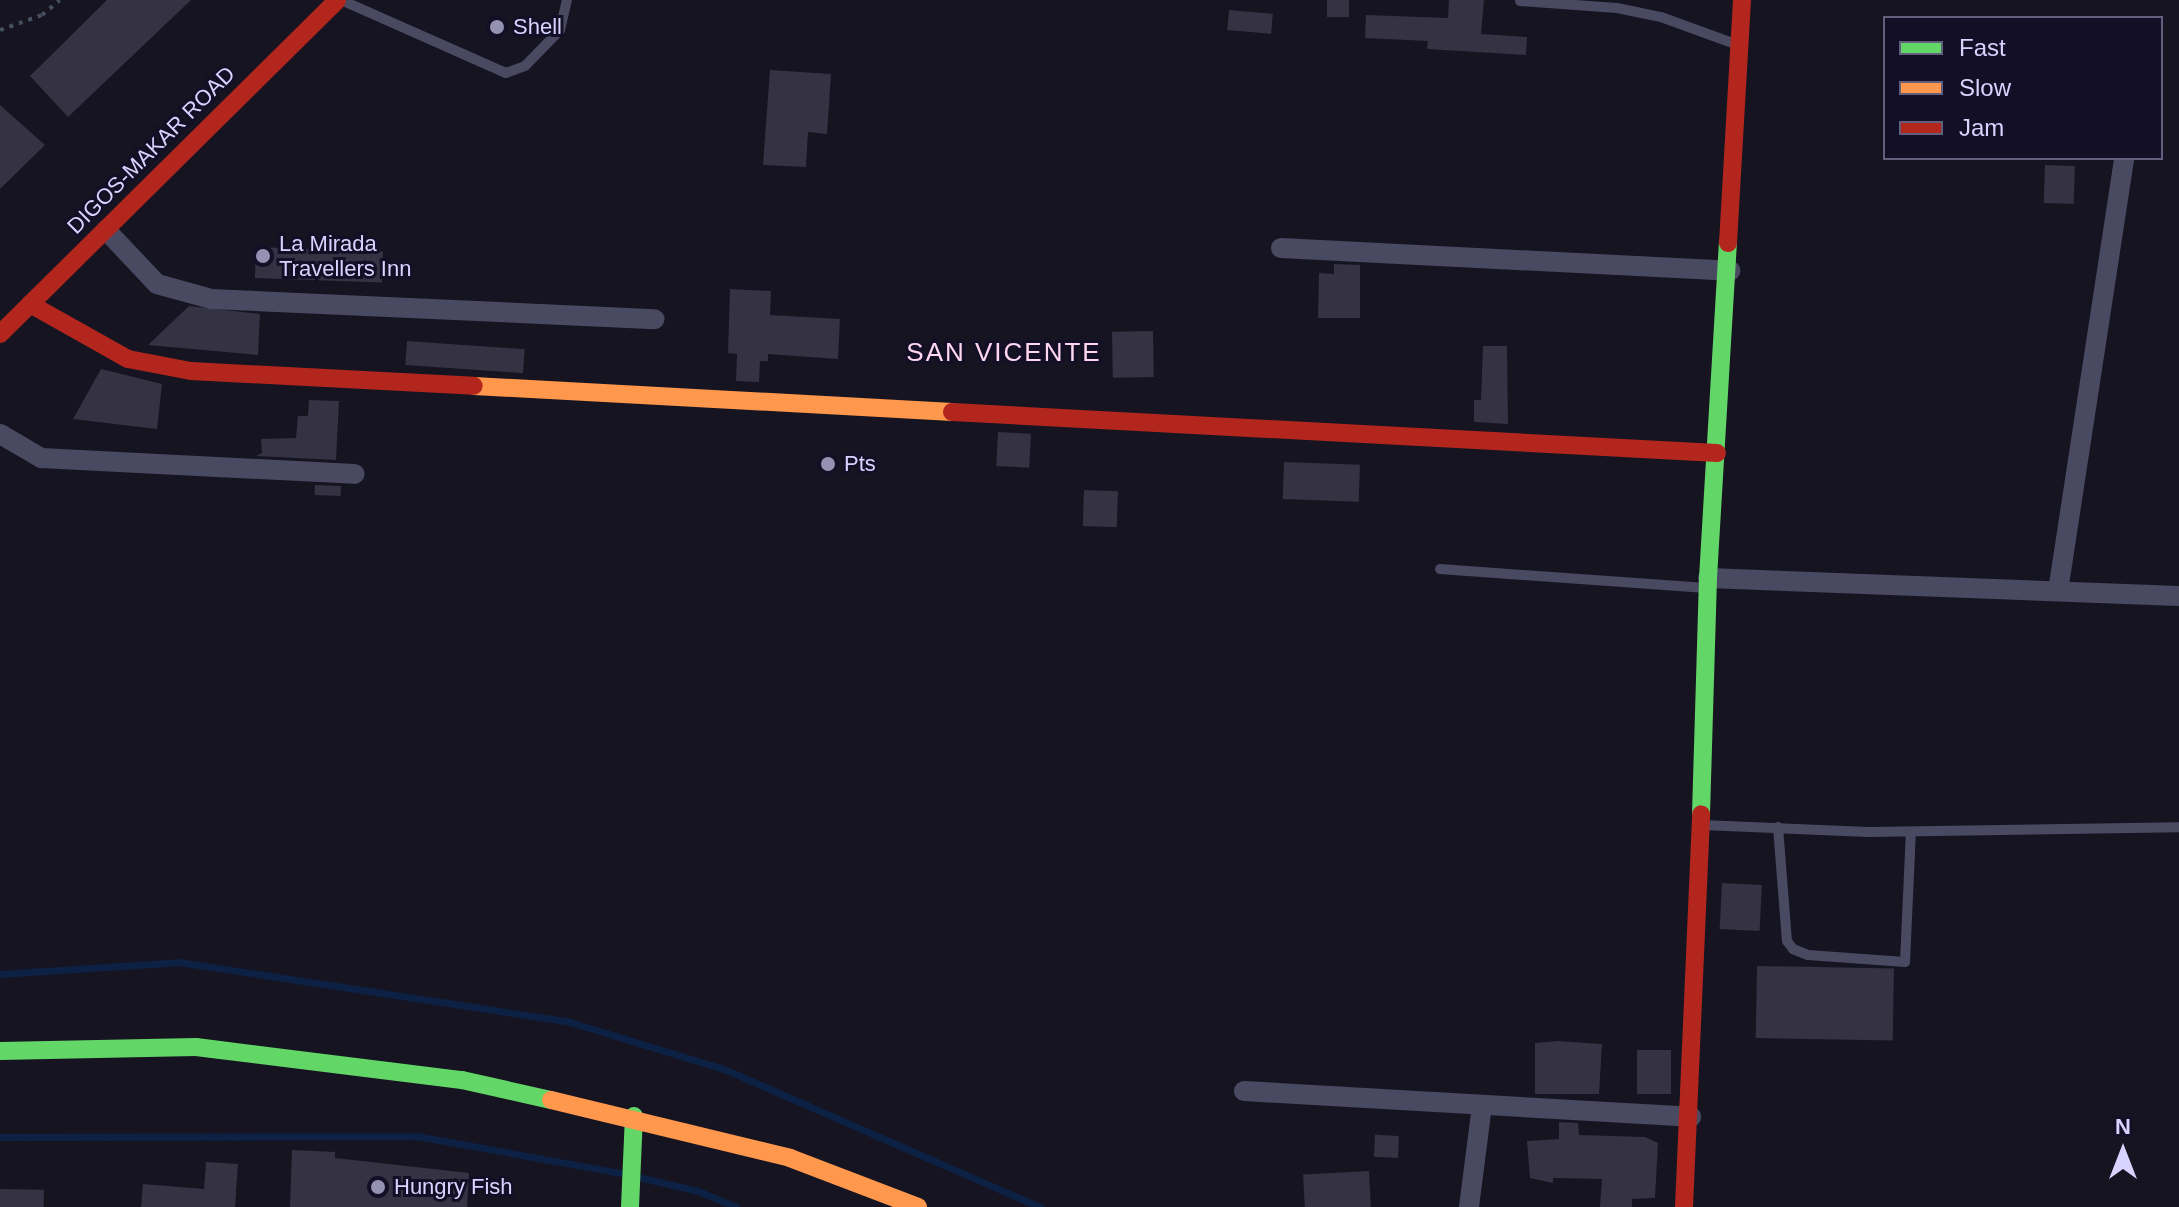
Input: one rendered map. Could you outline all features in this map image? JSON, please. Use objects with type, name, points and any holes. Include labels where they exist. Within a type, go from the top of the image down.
[{"type":"street","name":"DIGOS-MAKAR ROAD","points":[[0,334],[339,0]]},
{"type":"street","points":[[1684,1207],[1691,1117],[1708,583],[1730,271],[1742,0]]},
{"type":"street","points":[[2058,591],[2124,160]]},
{"type":"street","points":[[106,230],[157,284],[211,299],[655,319]]},
{"type":"street","points":[[1281,248],[1730,271]]},
{"type":"street","points":[[30,304],[128,359],[191,371],[1717,453]]},
{"type":"street","points":[[0,434],[41,458],[355,474]]},
{"type":"street","points":[[1708,583],[2179,596]]},
{"type":"street","points":[[0,1051],[102,1045],[294,1056],[462,1080],[634,1116],[790,1158],[918,1207]]},
{"type":"street","points":[[1244,1091],[1691,1117]]},
{"type":"street","points":[[1469,1207],[1482,1106]]},
{"type":"street","points":[[630,1207],[634,1116]]},
{"type":"lane","points":[[339,0],[506,73],[525,66],[560,30],[567,0]]},
{"type":"lane","points":[[1520,1],[1661,17],[1740,47]]},
{"type":"lane","points":[[1440,569],[1708,583]]},
{"type":"lane","points":[[1700,825],[1911,832],[2179,827]]},
{"type":"lane","points":[[1778,827],[1787,941],[1793,949],[1808,955],[1905,962],[1911,832]]},
{"type":"path","points":[[0,30],[42,15],[60,0]]},
{"type":"building","points":[[107,0],[191,0],[68,117],[30,76]]},
{"type":"building","points":[[1327,0],[1349,0],[1349,17],[1327,17]]},
{"type":"building","points":[[1449,0],[1484,0],[1481,34],[1527,37],[1526,55],[1427,49],[1428,41],[1365,38],[1366,15],[1448,18]]},
{"type":"building","points":[[1229,10],[1273,14],[1271,34],[1227,30]]},
{"type":"building","points":[[770,70],[831,74],[827,134],[808,132],[806,167],[763,165]]},
{"type":"building","points":[[0,105],[45,145],[0,189]]},
{"type":"building","points":[[2045,165],[2075,166],[2074,204],[2044,203]]},
{"type":"building","points":[[256,247],[383,251],[382,282],[255,278]]},
{"type":"building","points":[[1334,264],[1360,265],[1360,318],[1318,318],[1319,273],[1334,274]]},
{"type":"building","points":[[730,289],[771,291],[770,315],[840,319],[838,359],[768,354],[768,361],[760,361],[759,382],[736,381],[737,354],[728,353]]},
{"type":"building","points":[[189,306],[260,314],[258,355],[148,345]]},
{"type":"building","points":[[1153,331],[1154,377],[1113,378],[1112,332]]},
{"type":"building","points":[[407,341],[525,349],[523,373],[405,365]]},
{"type":"building","points":[[1483,346],[1507,346],[1508,424],[1474,422],[1474,400],[1481,400]]},
{"type":"building","points":[[101,369],[162,384],[157,429],[73,419]]},
{"type":"building","points":[[309,400],[339,401],[336,460],[256,456],[262,453],[261,439],[296,438],[298,416],[308,416]]},
{"type":"building","points":[[998,432],[1031,434],[1029,468],[996,466]]},
{"type":"building","points":[[1284,462],[1360,465],[1359,502],[1283,499]]},
{"type":"building","points":[[315,485],[341,486],[341,496],[315,495]]},
{"type":"building","points":[[1084,490],[1118,491],[1117,527],[1083,526]]},
{"type":"building","points":[[1722,883],[1762,885],[1760,931],[1720,929]]},
{"type":"building","points":[[1757,966],[1894,968],[1893,1040],[1756,1038]]},
{"type":"building","points":[[1535,1043],[1602,1044],[1599,1094],[1535,1094]]},
{"type":"building","points":[[1637,1050],[1671,1050],[1671,1094],[1637,1094]]},
{"type":"building","points":[[1559,1122],[1578,1123],[1579,1135],[1645,1137],[1658,1143],[1655,1198],[1632,1199],[1632,1207],[1600,1207],[1602,1179],[1553,1178],[1553,1183],[1530,1178],[1527,1141],[1559,1139]]},
{"type":"building","points":[[1375,1135],[1399,1136],[1398,1158],[1374,1157]]},
{"type":"building","points":[[292,1150],[335,1152],[335,1158],[469,1173],[467,1207],[290,1207]]},
{"type":"building","points":[[206,1162],[238,1164],[235,1207],[141,1207],[143,1184],[204,1189]]},
{"type":"building","points":[[1369,1171],[1371,1207],[1305,1207],[1303,1174]]},
{"type":"building","points":[[0,1189],[44,1190],[44,1207],[0,1207]]},
{"type":"waterway","points":[[0,974],[179,962],[570,1022],[724,1069],[1040,1207]]},
{"type":"waterway","points":[[0,1137],[417,1136],[626,1174]]},
{"type":"waterway","points":[[638,1177],[698,1191],[736,1207]]},
{"type":"traffic: fast","points":[[1701,814],[1708,578],[1728,243]]},
{"type":"traffic: fast","points":[[0,1051],[196,1047],[462,1080],[551,1100]]},
{"type":"traffic: fast","points":[[630,1207],[634,1116]]},
{"type":"traffic: slow","points":[[474,386],[952,412]]},
{"type":"traffic: slow","points":[[551,1100],[790,1158],[918,1207]]},
{"type":"traffic: jam","points":[[0,334],[337,0]]},
{"type":"traffic: jam","points":[[1728,243],[1742,0]]},
{"type":"traffic: jam","points":[[30,304],[128,359],[191,371],[474,386]]},
{"type":"traffic: jam","points":[[952,412],[1717,453]]},
{"type":"traffic: jam","points":[[1684,1207],[1701,814]]},
{"type":"place","name":"Shell","points":[[497,27]]},
{"type":"place","name":"La Mirada Travellers Inn","points":[[263,256]]},
{"type":"place","name":"Pts","points":[[828,464]]},
{"type":"place","name":"Hungry Fish","points":[[378,1187]]},
{"type":"district","name":"SAN VICENTE","points":[[1004,353]]}]
